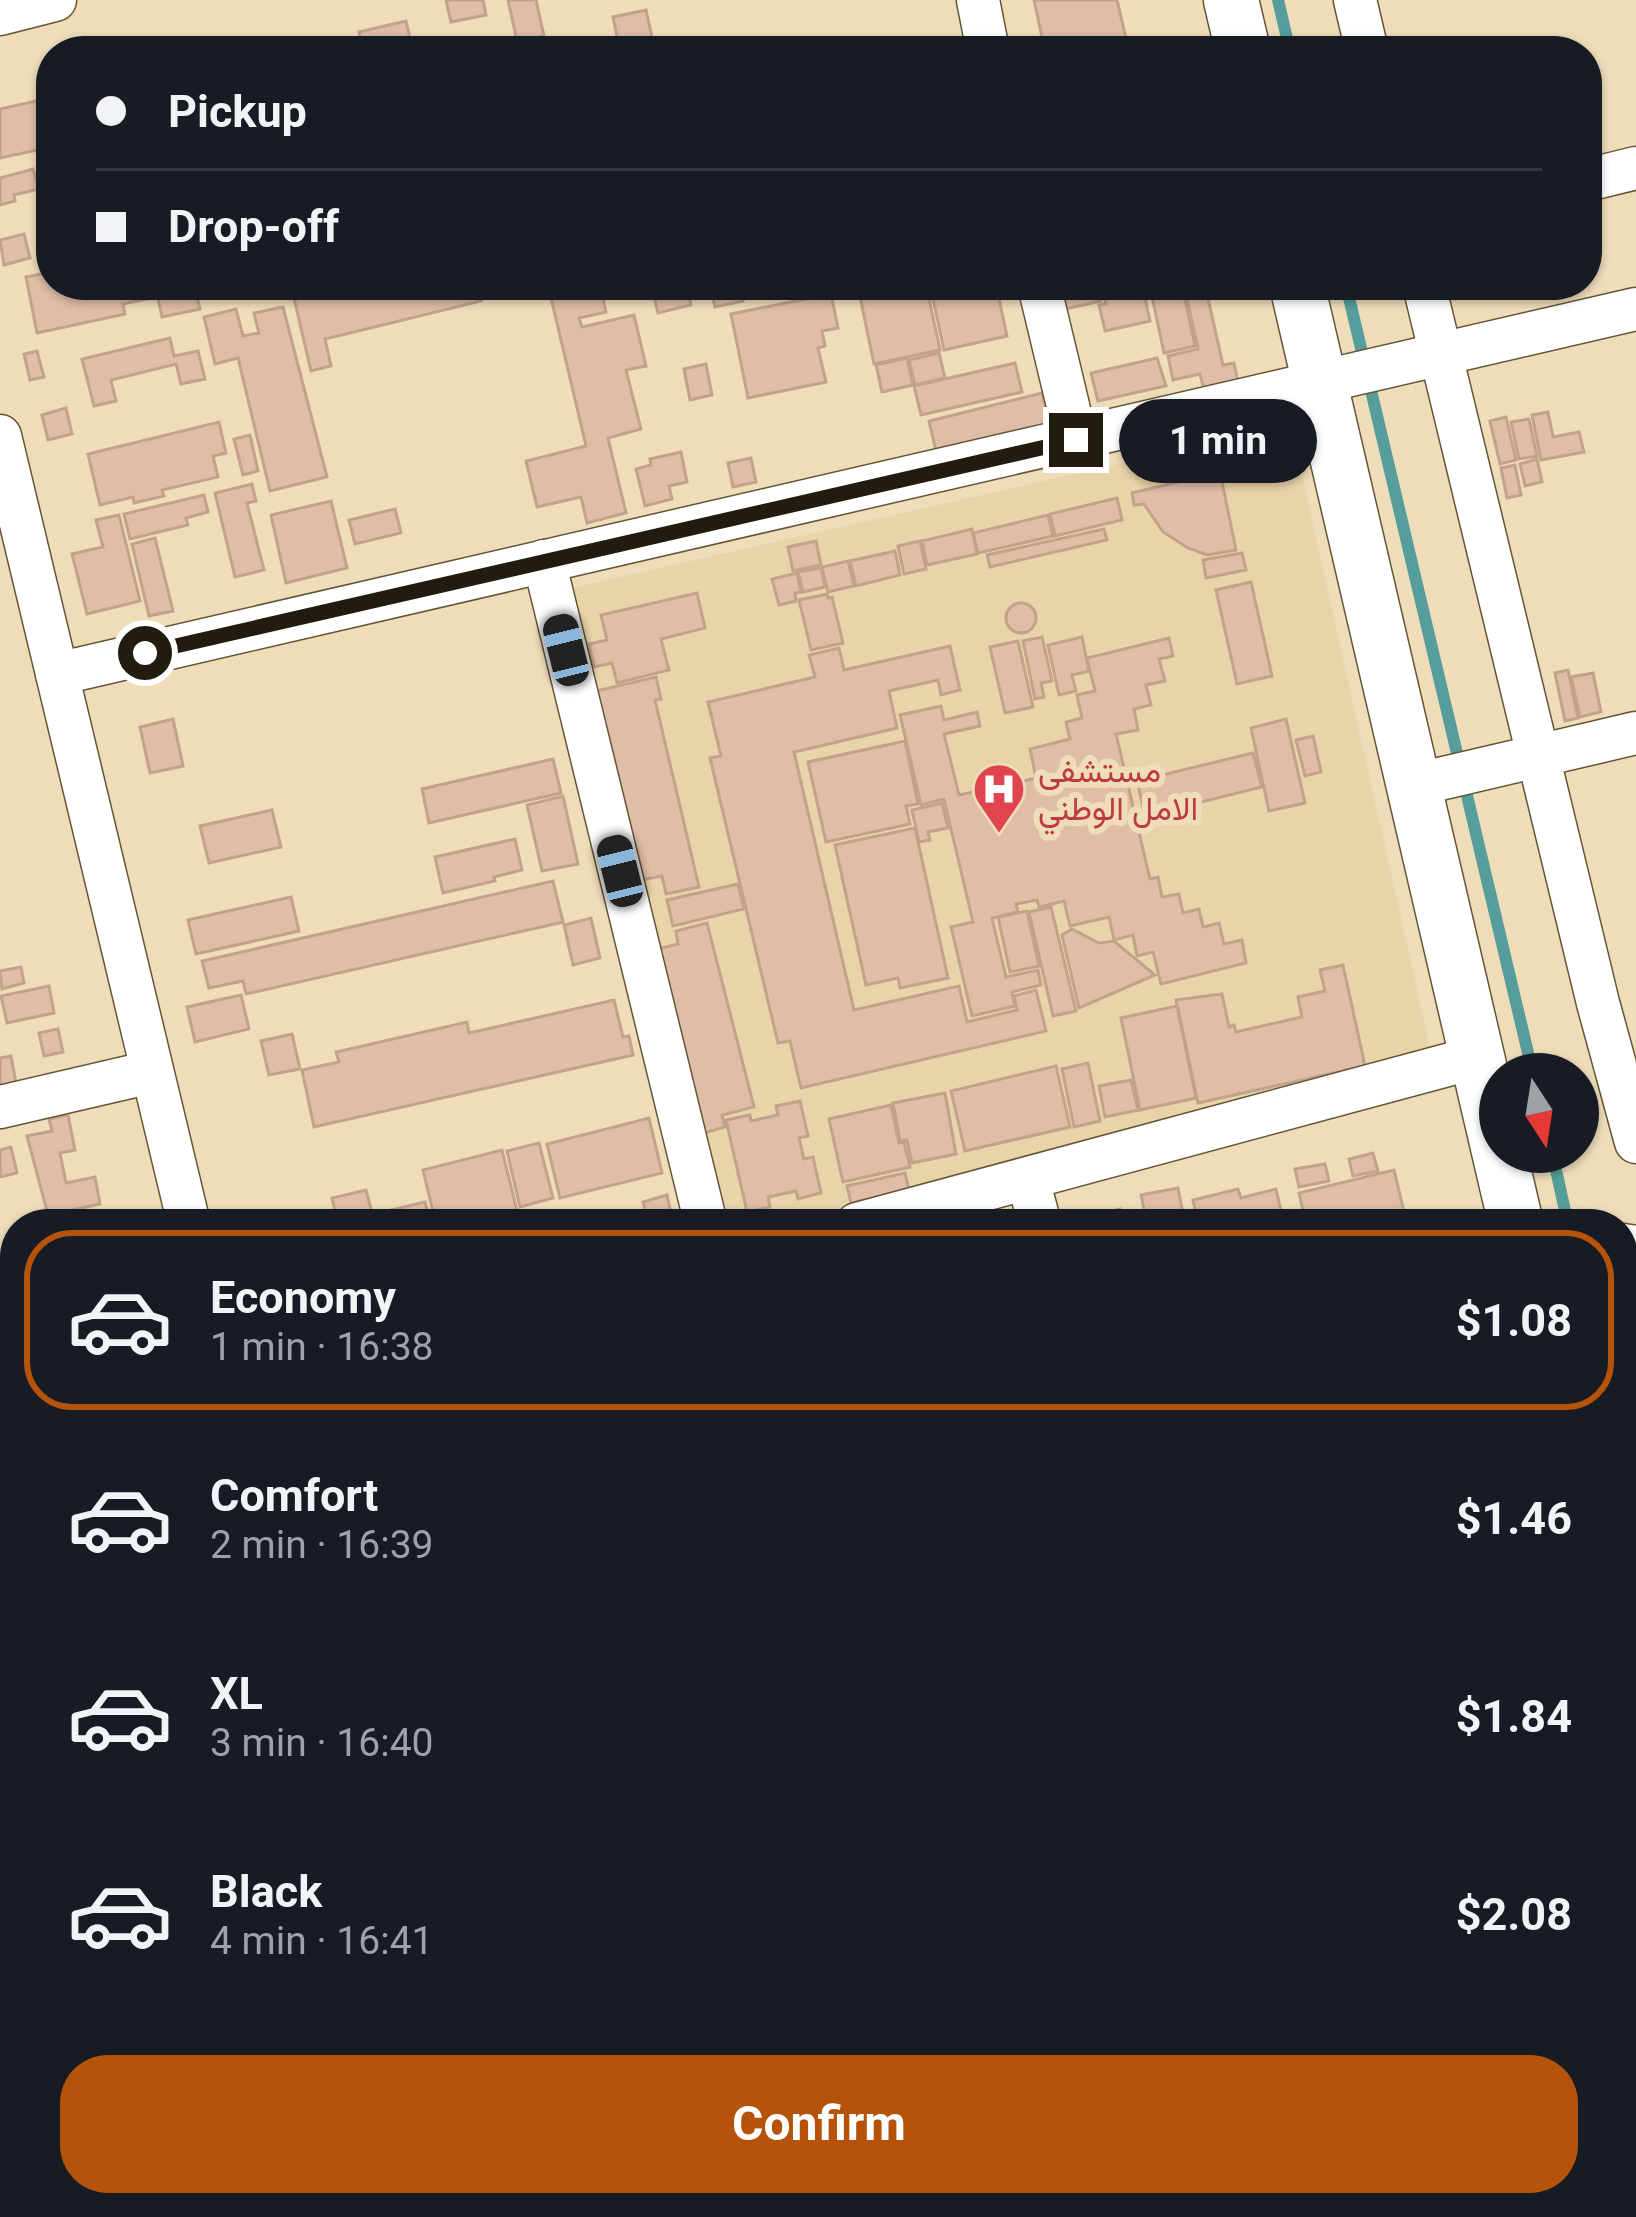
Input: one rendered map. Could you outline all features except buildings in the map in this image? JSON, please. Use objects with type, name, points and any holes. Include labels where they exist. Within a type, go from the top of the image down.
[{"type":"street","points":[[0,14],[55,0]]},
{"type":"street","points":[[978,0],[985,36]]},
{"type":"street","points":[[1232,0],[1240,36]]},
{"type":"street","points":[[1355,0],[1363,36]]},
{"type":"street","points":[[1602,176],[1636,168]]},
{"type":"street","points":[[1043,300],[1076,440]]},
{"type":"street","points":[[1301,300],[1320,381],[1446,779],[1477,1058],[1512,1209]]},
{"type":"street","points":[[1428,300],[1538,757],[1617,998],[1636,1142]]},
{"type":"street","points":[[57,674],[1636,309]]},
{"type":"street","points":[[0,436],[185,1209]]},
{"type":"street","points":[[544,561],[702,1209]]},
{"type":"street","points":[[1446,779],[1636,733]]},
{"type":"street","points":[[915,1209],[1477,1058]]},
{"type":"street","points":[[0,1107],[152,1072]]},
{"type":"street","points":[[1028,1180],[1036,1209]]},
{"type":"shaded area","name":"مستشفى الامل الوطني","points":[[1291,425],[1437,1079],[856,1209],[705,1209],[558,591]]},
{"type":"waterway","points":[[1278,0],[1286,36]]},
{"type":"waterway","points":[[1350,300],[1528,1053]]},
{"type":"waterway","points":[[1557,1173],[1565,1209]]},
{"type":"place","name":"مستشفى الامل الوطني","points":[[999,835]]},
{"type":"route","points":[[145,653],[1076,440]]}]
